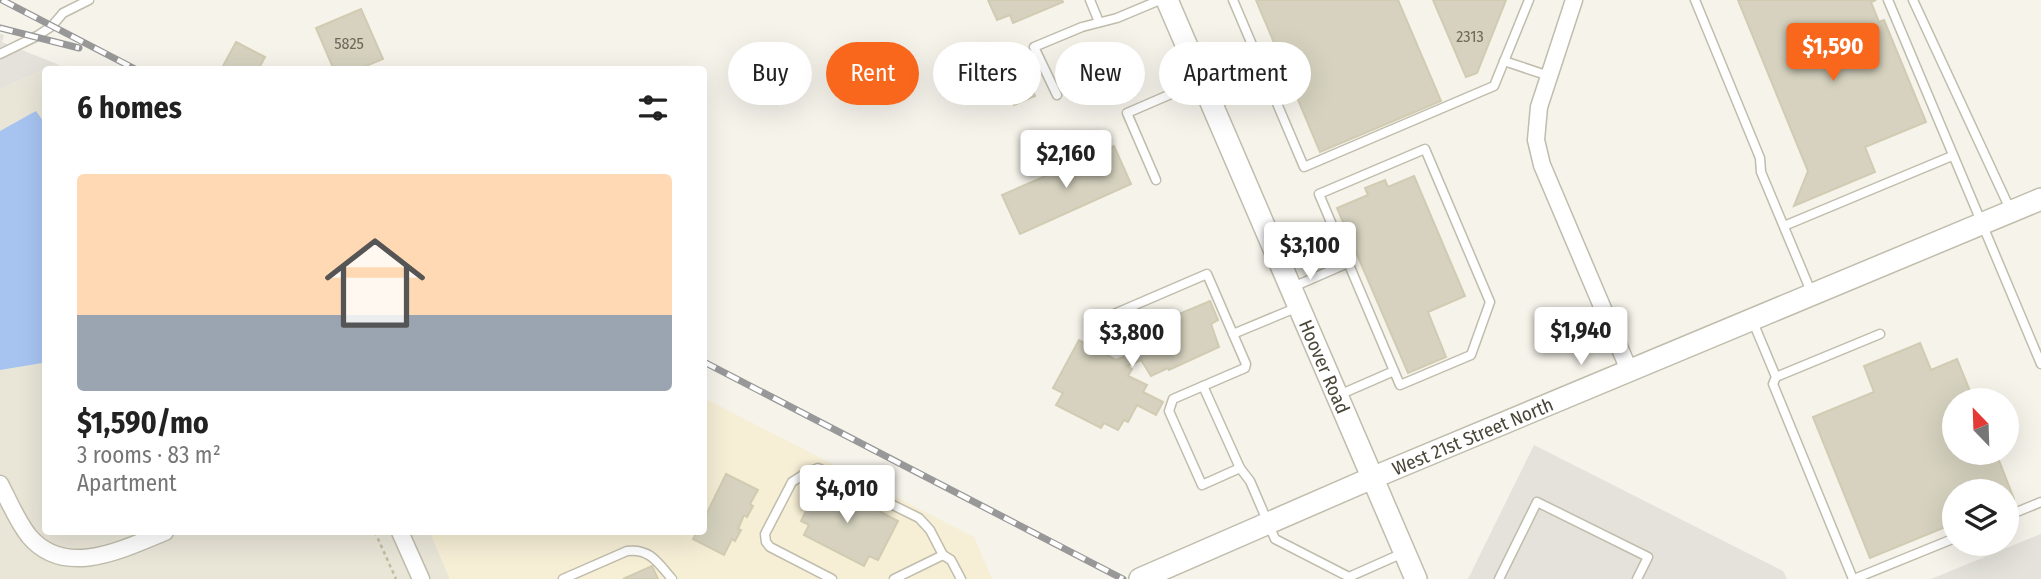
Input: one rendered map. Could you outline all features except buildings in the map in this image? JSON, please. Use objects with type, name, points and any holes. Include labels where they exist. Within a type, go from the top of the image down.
[{"type":"street","name":"Hoover Road","points":[[1167,0],[1185,42]]},
{"type":"street","points":[[1574,0],[1539,107],[1536,140],[1542,165],[1629,370]]},
{"type":"street","name":"Hoover Road","points":[[1212,105],[1416,579]]},
{"type":"street","name":"West 21st Street North","points":[[1140,579],[1372,478],[2041,199]]},
{"type":"street","points":[[0,484],[28,535],[40,547],[55,556],[85,560],[156,535]]},
{"type":"street","points":[[401,535],[421,579]]},
{"type":"lane","points":[[0,54],[37,36],[52,26],[63,13],[89,0]]},
{"type":"lane","points":[[1090,0],[1099,22]]},
{"type":"lane","points":[[1055,91],[1034,47],[1160,0]]},
{"type":"lane","points":[[1233,0],[1251,42]]},
{"type":"lane","points":[[1278,105],[1304,167],[1494,86],[1529,0]]},
{"type":"lane","points":[[1695,0],[1760,158],[1761,172],[1812,294]]},
{"type":"lane","points":[[1888,0],[2041,364]]},
{"type":"lane","points":[[1913,0],[2012,212]]},
{"type":"lane","points":[[1504,61],[1549,76]]},
{"type":"lane","points":[[1156,180],[1127,113],[1159,99]]},
{"type":"lane","points":[[1425,149],[1490,302],[1471,355],[1400,385],[1394,371],[1319,194],[1425,149]]},
{"type":"lane","points":[[1784,226],[1952,156]]},
{"type":"lane","points":[[1233,334],[1348,263]]},
{"type":"lane","points":[[1107,317],[1207,274],[1246,363],[1245,368],[1173,399],[1169,411],[1202,485],[1240,468]]},
{"type":"lane","points":[[1752,319],[1776,377]]},
{"type":"lane","points":[[1880,334],[1776,377],[1773,384],[1854,579],[1942,543]]},
{"type":"lane","points":[[1336,396],[1394,371]]},
{"type":"lane","points":[[1203,386],[1275,539],[1349,577],[1404,553]]},
{"type":"lane","points":[[832,579],[770,547],[765,534],[792,482],[818,468],[919,518],[930,530],[943,555],[951,560],[961,579]]},
{"type":"lane","points":[[1499,579],[1537,502],[1648,557],[1637,579]]},
{"type":"lane","points":[[2019,511],[2041,502]]},
{"type":"lane","points":[[562,579],[627,551],[637,550],[650,553],[672,579]]},
{"type":"lane","points":[[894,579],[943,555]]},
{"type":"path","points":[[376,535],[396,579]]},
{"type":"shaded area","points":[[0,34],[4,35],[2,42],[57,64],[42,66],[42,71],[0,89]]},
{"type":"shaded area","points":[[42,71],[42,535],[431,535],[450,579],[0,579],[0,89]]},
{"type":"shaded area","points":[[707,400],[974,537],[992,579],[450,579],[431,535],[707,535]]},
{"type":"shaded area","points":[[1534,445],[1783,571],[1787,579],[1468,579]]},
{"type":"shaded area","points":[[2041,534],[2041,579],[1931,579],[1987,556],[2019,556],[2019,543]]},
{"type":"water","points":[[36,111],[42,119],[42,363],[0,370],[0,131]]},
{"type":"railway","points":[[2,0],[129,66]]},
{"type":"railway","points":[[0,28],[79,48]]},
{"type":"railway","points":[[707,364],[1123,579]]}]
